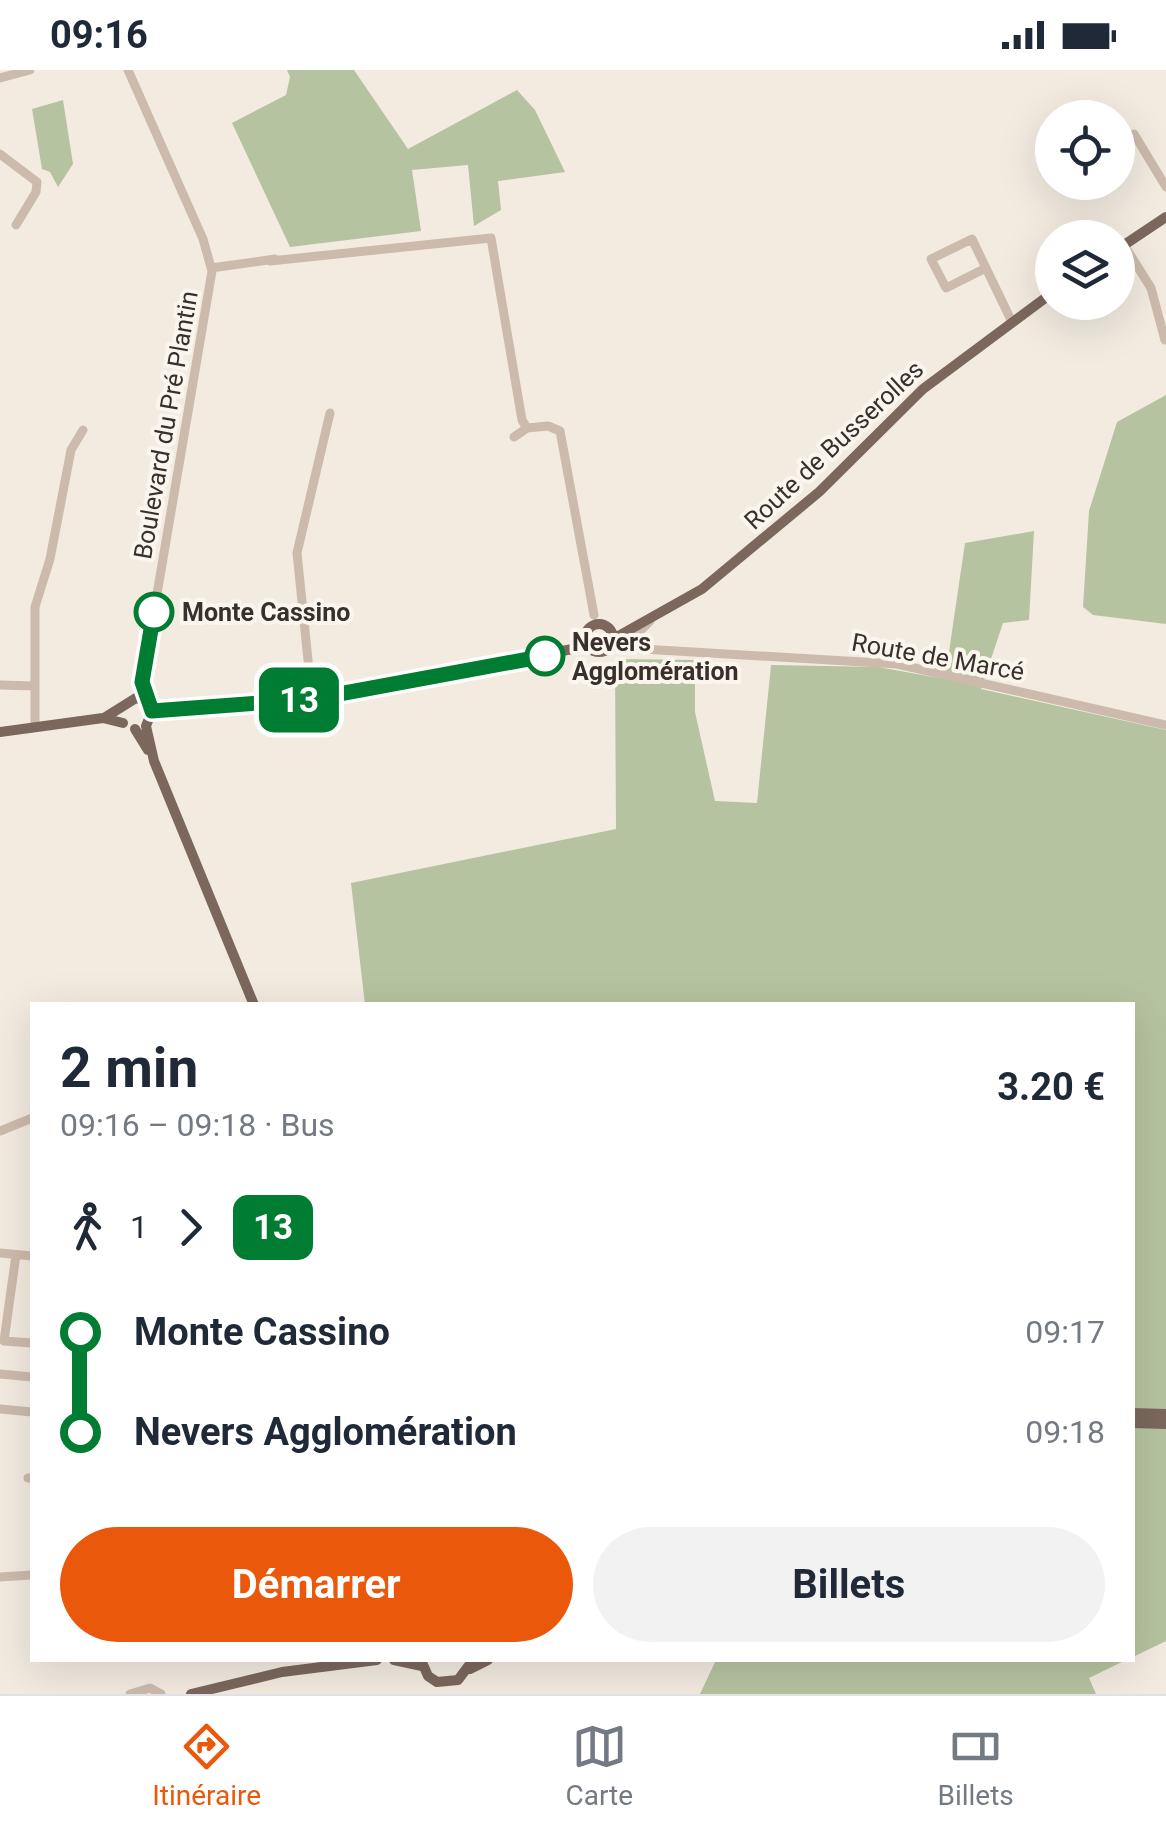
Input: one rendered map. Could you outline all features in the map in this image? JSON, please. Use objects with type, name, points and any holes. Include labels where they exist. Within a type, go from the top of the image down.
[{"type":"main road","points":[[1135,238],[1166,218]]},
{"type":"main road","name":"Route de Busserolles","points":[[312,699],[554,654],[653,618],[714,578],[819,492],[923,389],[1035,305]]},
{"type":"main road","points":[[0,732],[103,718],[131,699],[148,706],[312,699]]},
{"type":"main road","points":[[148,706],[140,728],[252,1002]]},
{"type":"main road","points":[[121,709],[123,722]]},
{"type":"main road","points":[[103,718],[140,728]]},
{"type":"main road","points":[[1135,1414],[1164,1421]]},
{"type":"main road","points":[[1135,1423],[1164,1421]]},
{"type":"main road","points":[[191,1694],[321,1662]]},
{"type":"main road","points":[[422,1663],[434,1679],[447,1683],[472,1665]]},
{"type":"street","points":[[0,78],[30,70]]},
{"type":"street","name":"Boulevard du Pré Plantin","points":[[128,70],[203,239],[211,268],[207,316],[142,682],[131,699]]},
{"type":"street","points":[[1135,136],[1166,187]]},
{"type":"street","points":[[0,154],[37,182],[36,192],[16,226]]},
{"type":"street","points":[[211,268],[493,234],[522,420],[527,428]]},
{"type":"street","points":[[986,268],[946,288],[931,260],[972,239],[986,268],[1012,322]]},
{"type":"street","points":[[1135,266],[1152,288],[1165,340]]},
{"type":"street","points":[[312,699],[296,552],[330,413]]},
{"type":"street","points":[[514,437],[527,428],[548,426],[560,431],[601,634]]},
{"type":"street","points":[[36,727],[34,607],[50,559],[71,450],[84,430]]},
{"type":"street","points":[[637,649],[635,636],[653,618]]},
{"type":"street","name":"Route de Marcé","points":[[601,634],[637,649],[897,664],[1166,724]]},
{"type":"street","name":"Boulevard du Pré Plantin","points":[[142,682],[148,706]]},
{"type":"street","points":[[0,684],[34,686]]},
{"type":"street","points":[[0,1131],[30,1119]]},
{"type":"street","points":[[0,1253],[30,1256]]},
{"type":"street","points":[[16,1254],[4,1341],[30,1343]]},
{"type":"street","points":[[0,1374],[30,1377]]},
{"type":"street","points":[[0,1409],[30,1412]]},
{"type":"street","points":[[0,1576],[30,1575]]},
{"type":"street","points":[[130,1694],[150,1688],[161,1694]]},
{"type":"green space","points":[[287,70],[354,70],[408,149],[517,90],[535,110],[565,172],[498,181],[501,210],[474,226],[468,165],[412,170],[421,231],[290,247],[232,123],[286,95],[290,77]]},
{"type":"green space","points":[[63,100],[73,164],[58,187],[50,172],[42,169],[32,109]]},
{"type":"green space","points":[[1166,395],[1166,624],[1093,615],[1083,607],[1089,511],[1117,422]]},
{"type":"green space","points":[[1034,531],[1029,620],[1003,623],[981,689],[1166,730],[1166,1641],[1135,1656],[1135,1002],[365,1002],[351,883],[616,829],[615,659],[695,660],[695,712],[715,801],[757,803],[771,665],[878,667],[945,679],[965,543]]},
{"type":"green space","points":[[715,1662],[1122,1662],[1089,1678],[1096,1694],[700,1694]]},
{"type":"bus line","name":"13","points":[[154,612],[142,682],[145,701],[152,711],[312,699],[545,656]]},
{"type":"place","name":"Monte Cassino","points":[[154,612]]},
{"type":"place","name":"Nevers Agglomération","points":[[545,656]]}]
